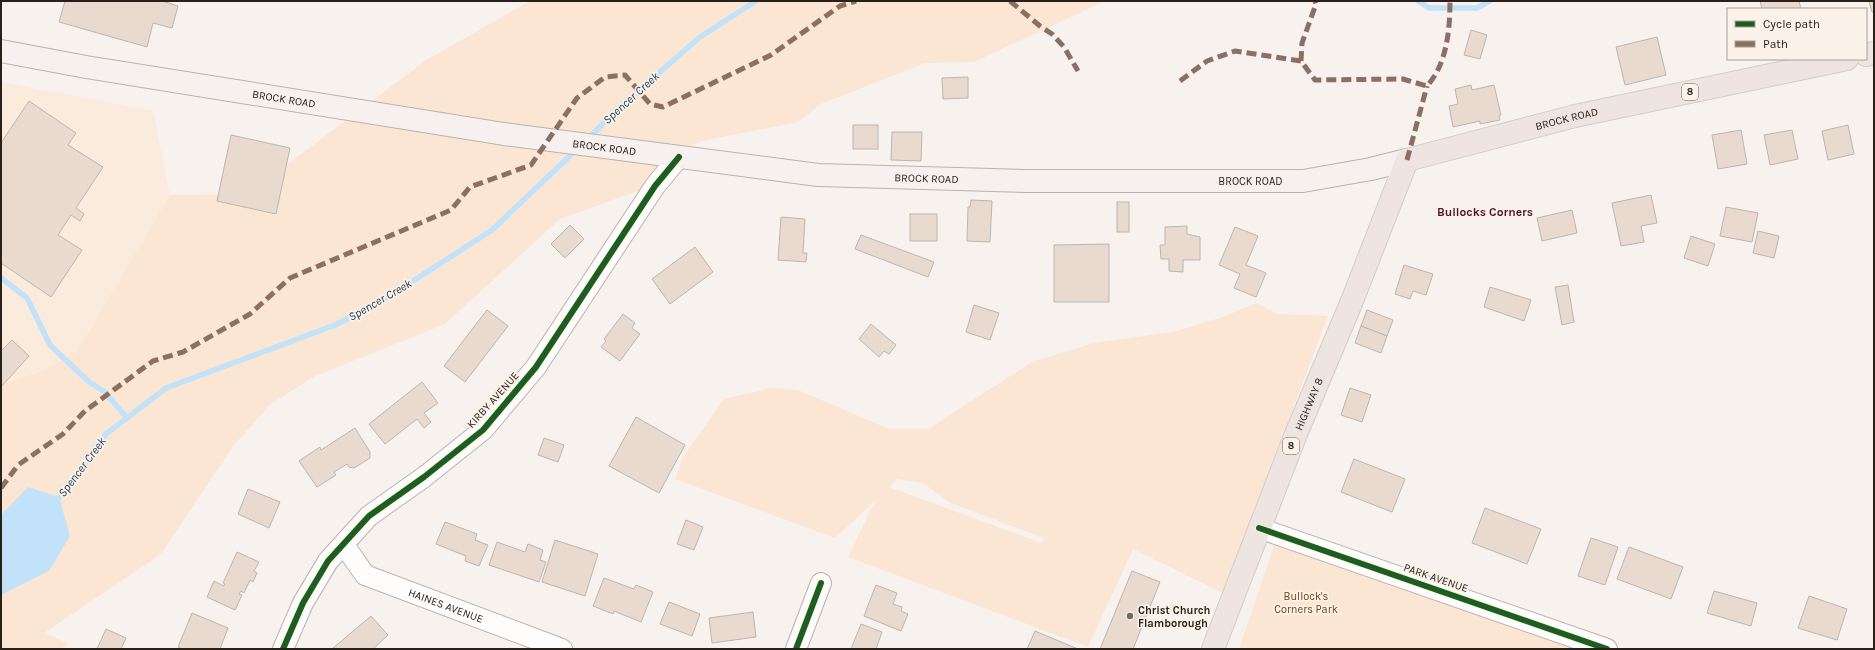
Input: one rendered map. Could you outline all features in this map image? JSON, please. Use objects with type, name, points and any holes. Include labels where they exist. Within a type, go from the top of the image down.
[{"type":"main road","name":"BROCK ROAD","points":[[1,51],[86,67],[504,134],[818,175],[1026,181],[1303,181],[1363,171],[1575,116],[1842,60]]},
{"type":"main road","name":"HIGHWAY 8","points":[[1213,649],[1296,434],[1352,301],[1407,160]]},
{"type":"street","name":"KIRBY AVENUE","points":[[283,649],[303,603],[328,561],[369,516],[424,477],[483,430],[536,367],[655,186],[680,157]]},
{"type":"street","name":"PARK AVENUE","points":[[1259,528],[1607,649]]},
{"type":"street","name":"HAINES AVENUE","points":[[344,545],[364,575],[562,649]]},
{"type":"street","points":[[796,649],[821,583]]},
{"type":"shaded area","points":[[1,82],[153,111],[170,195],[77,351],[45,370],[5,382],[1,380]]},
{"type":"green space","points":[[530,1],[1105,1],[974,62],[925,63],[821,104],[798,122],[702,141],[667,157],[646,188],[560,219],[445,324],[315,376],[271,404],[234,445],[160,555],[44,633],[68,643],[63,649],[1,649],[1,595],[49,571],[1,515],[1,384],[45,370],[77,351],[170,195],[248,194],[425,61]]},
{"type":"green space","points":[[1256,303],[1277,314],[1328,316],[1223,593],[1133,549],[1088,647],[848,557],[875,501],[835,538],[675,479],[683,457],[724,399],[771,388],[798,390],[889,429],[928,429],[1032,362],[1094,343],[1173,332],[1223,317]],"holes":[[[897,479],[923,483],[951,503],[1044,538],[1041,543],[889,487]]]},
{"type":"green space","name":"Bullock's Corners Park","points":[[1276,540],[1578,649],[1239,649]]},
{"type":"water","points":[[28,487],[59,497],[70,536],[49,571],[1,595],[1,515]]},
{"type":"building","points":[[65,1],[162,1],[178,6],[172,28],[153,23],[147,47],[59,22]]},
{"type":"building","points":[[1760,1],[1799,1],[1801,8],[1762,8]]},
{"type":"building","points":[[1869,1],[1874,1],[1874,12],[1872,12]]},
{"type":"building","points":[[1471,30],[1487,35],[1480,59],[1464,55]]},
{"type":"building","points":[[1657,37],[1666,75],[1625,85],[1616,47]]},
{"type":"building","points":[[968,77],[968,98],[943,99],[942,78]]},
{"type":"building","points":[[1471,85],[1472,90],[1494,85],[1501,115],[1499,116],[1500,120],[1480,124],[1480,121],[1453,127],[1449,106],[1458,104],[1455,89]]},
{"type":"building","points":[[29,101],[76,133],[68,145],[103,167],[76,208],[84,214],[80,221],[71,215],[58,235],[82,250],[51,297],[1,263],[1,143]]},
{"type":"building","points":[[853,125],[878,125],[878,149],[853,149]]},
{"type":"building","points":[[1848,125],[1854,154],[1828,160],[1822,131]]},
{"type":"building","points":[[1741,130],[1747,164],[1718,169],[1712,135]]},
{"type":"building","points":[[1792,130],[1798,159],[1770,165],[1764,135]]},
{"type":"building","points":[[892,132],[922,132],[921,161],[891,160]]},
{"type":"building","points":[[231,135],[290,148],[276,214],[217,201]]},
{"type":"building","points":[[1651,195],[1657,223],[1641,226],[1644,242],[1621,246],[1612,203]]},
{"type":"building","points":[[971,200],[992,201],[990,242],[967,241],[968,207],[970,207]]},
{"type":"building","points":[[1117,202],[1129,202],[1129,232],[1117,232]]},
{"type":"building","points":[[1726,207],[1758,213],[1752,242],[1720,236]]},
{"type":"building","points":[[1572,210],[1577,233],[1542,241],[1537,218]]},
{"type":"building","points":[[910,214],[937,214],[937,241],[910,241]]},
{"type":"building","points":[[781,217],[805,219],[803,253],[807,253],[806,262],[778,260]]},
{"type":"building","points":[[570,225],[584,239],[565,258],[551,244]]},
{"type":"building","points":[[1187,226],[1187,234],[1200,237],[1200,260],[1183,260],[1183,272],[1169,271],[1169,259],[1161,259],[1160,245],[1165,245],[1165,227]]},
{"type":"building","points":[[1235,227],[1258,236],[1246,265],[1266,273],[1256,297],[1234,288],[1240,274],[1219,265]]},
{"type":"building","points":[[1758,231],[1779,236],[1774,258],[1753,253]]},
{"type":"building","points":[[861,235],[934,262],[928,277],[855,249]]},
{"type":"building","points":[[1691,236],[1715,244],[1708,266],[1684,258]]},
{"type":"building","points":[[1109,244],[1109,302],[1054,302],[1054,245]]},
{"type":"building","points":[[695,247],[713,272],[670,304],[652,279]]},
{"type":"building","points":[[1404,265],[1433,274],[1426,295],[1413,291],[1410,299],[1395,294]]},
{"type":"building","points":[[1568,285],[1574,322],[1562,325],[1555,287]]},
{"type":"building","points":[[1490,287],[1531,300],[1524,321],[1484,307]]},
{"type":"building","points":[[974,305],[999,313],[990,340],[966,332]]},
{"type":"building","points":[[487,310],[508,326],[465,382],[444,366]]},
{"type":"building","points":[[1367,310],[1393,320],[1387,336],[1361,326]]},
{"type":"building","points":[[623,314],[635,323],[632,328],[640,334],[620,361],[601,347],[606,341],[604,339]]},
{"type":"building","points":[[871,324],[896,345],[889,354],[884,351],[879,357],[859,339]]},
{"type":"building","points":[[1361,326],[1387,336],[1381,353],[1355,343]]},
{"type":"building","points":[[12,340],[29,356],[1,387],[1,351]]},
{"type":"building","points":[[422,382],[438,403],[424,413],[431,422],[424,428],[417,419],[385,444],[369,424]]},
{"type":"building","points":[[1350,388],[1371,395],[1362,422],[1341,415]]},
{"type":"building","points":[[636,417],[685,445],[659,493],[609,466]]},
{"type":"building","points":[[355,428],[370,452],[370,458],[354,468],[349,467],[347,464],[334,472],[336,475],[317,487],[299,461],[320,447],[321,450]]},
{"type":"building","points":[[544,438],[564,445],[558,462],[538,455]]},
{"type":"building","points":[[1354,459],[1405,479],[1392,512],[1341,492]]},
{"type":"building","points":[[248,489],[280,502],[269,528],[238,514]]},
{"type":"building","points":[[1485,508],[1541,529],[1527,564],[1472,543]]},
{"type":"building","points":[[686,520],[703,527],[694,550],[677,544]]},
{"type":"building","points":[[445,522],[477,534],[475,540],[488,545],[479,566],[465,561],[466,556],[436,544]]},
{"type":"building","points":[[1591,538],[1618,547],[1605,585],[1578,576]]},
{"type":"building","points":[[555,540],[598,554],[585,596],[542,582]]},
{"type":"building","points":[[497,542],[525,552],[528,544],[543,550],[540,560],[546,562],[539,582],[489,565]]},
{"type":"building","points":[[1629,547],[1683,567],[1671,599],[1617,579]]},
{"type":"building","points":[[237,552],[259,562],[254,571],[257,573],[253,582],[250,580],[244,593],[241,591],[239,594],[242,595],[235,610],[207,597],[214,581],[224,586],[225,584],[223,583]]},
{"type":"building","name":"Christ Church Flamborough","points":[[1132,571],[1160,582],[1133,649],[1100,649]]},
{"type":"building","points":[[604,578],[634,589],[636,585],[653,592],[641,622],[614,611],[613,614],[593,606]]},
{"type":"building","points":[[876,585],[897,593],[893,604],[902,607],[901,611],[908,614],[901,631],[864,616]]},
{"type":"building","points":[[1714,591],[1757,603],[1751,626],[1707,613]]},
{"type":"building","points":[[1809,596],[1847,609],[1837,640],[1798,628]]},
{"type":"building","points":[[669,602],[700,614],[692,636],[660,624]]},
{"type":"building","points":[[753,612],[756,637],[712,643],[709,618]]},
{"type":"building","points":[[192,613],[228,628],[220,649],[182,649],[178,647]]},
{"type":"building","points":[[371,616],[388,635],[373,649],[332,649]]},
{"type":"building","points":[[861,624],[882,632],[876,649],[851,649]]},
{"type":"building","points":[[106,629],[126,638],[121,649],[97,649]]},
{"type":"building","points":[[1035,631],[1078,649],[1027,649]]},
{"type":"waterway","name":"Spencer Creek","points":[[587,140],[614,112],[700,37],[756,1]]},
{"type":"waterway","points":[[1418,1],[1429,8],[1477,8],[1490,1]]},
{"type":"waterway","name":"Spencer Creek","points":[[55,503],[106,434],[166,388],[335,325],[382,301],[492,230],[576,150]]},
{"type":"waterway","points":[[1,278],[27,298],[50,345],[89,382],[105,392],[127,418]]},
{"type":"marked path","points":[[1,488],[18,465],[63,434],[85,411],[153,361],[183,352],[250,314],[290,278],[451,210],[470,187],[531,165],[577,98],[605,77],[625,75],[650,104],[663,107],[771,55],[840,6],[856,1]]},
{"type":"marked path","points":[[1010,1],[1052,34],[1064,47],[1078,71]]},
{"type":"marked path","points":[[1301,61],[1302,43],[1316,4],[1315,1]]},
{"type":"marked path","points":[[1180,81],[1207,61],[1235,51],[1301,61],[1315,80],[1403,79],[1427,86],[1439,67],[1446,46],[1450,1]]},
{"type":"marked path","points":[[1407,160],[1427,86]]},
{"type":"cycle path","points":[[283,649],[303,603],[328,561],[369,516],[424,477],[483,430],[536,367],[655,186],[679,157]]},
{"type":"cycle path","points":[[1259,528],[1607,649]]},
{"type":"cycle path","points":[[796,649],[821,583]]},
{"type":"place","name":"Christ Church Flamborough","points":[[1130,616]]},
{"type":"district","name":"Bullocks Corners","points":[[1485,212]]}]
